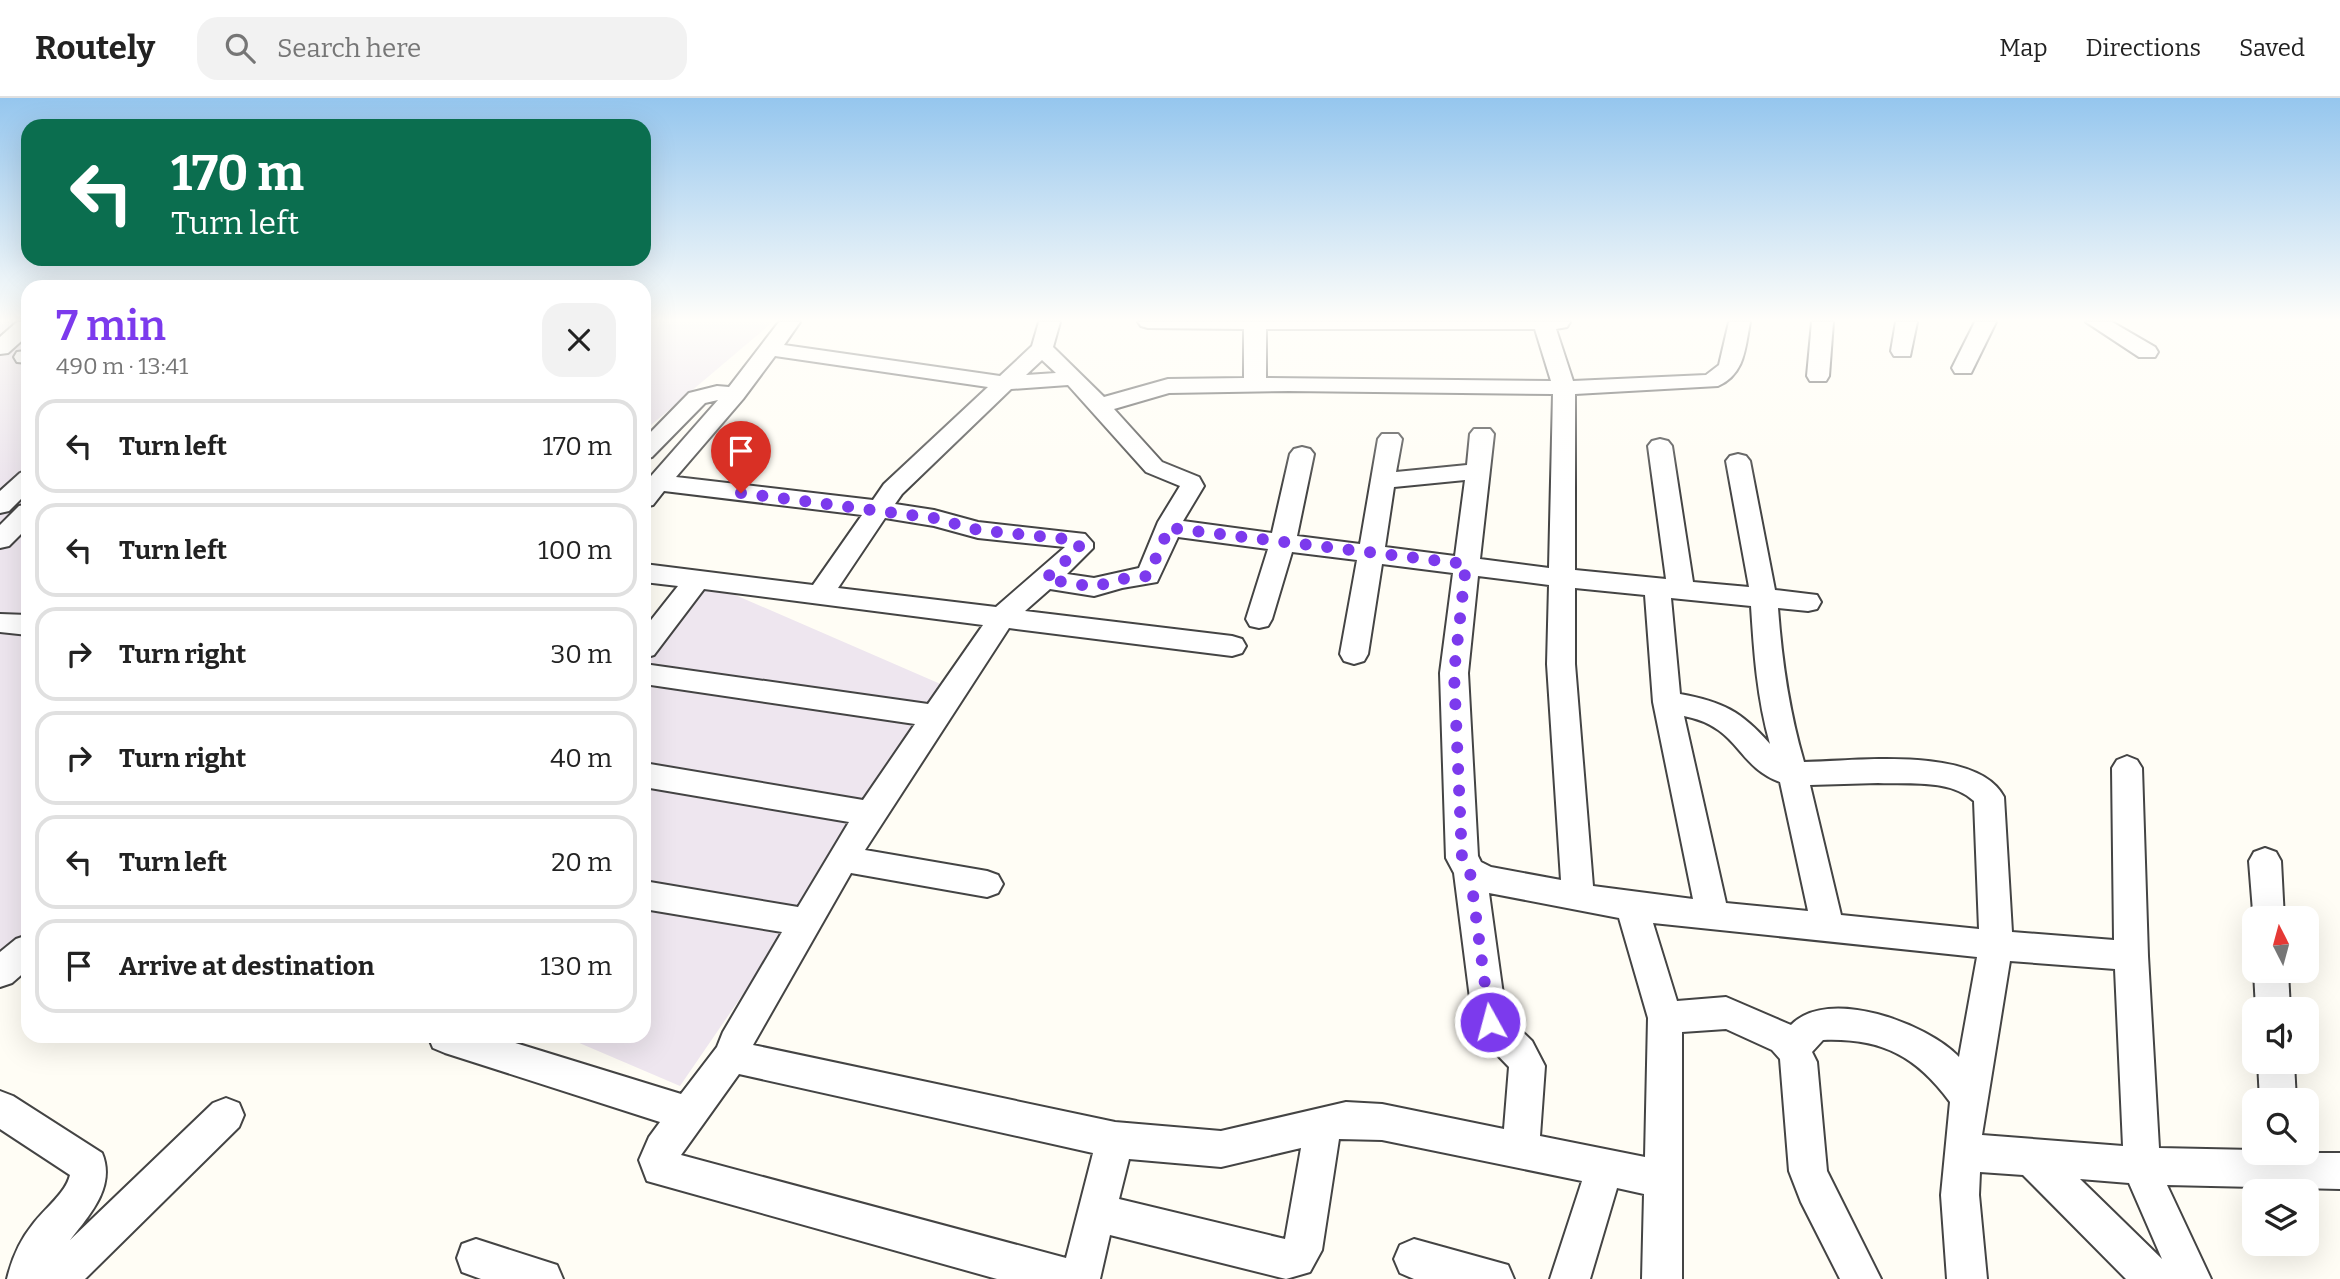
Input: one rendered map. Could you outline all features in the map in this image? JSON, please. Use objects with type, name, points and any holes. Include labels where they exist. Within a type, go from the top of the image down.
[{"type":"street","points":[[651,491],[748,377]]},
{"type":"street","points":[[965,377],[1006,383],[1074,378],[1154,467],[1191,482],[1192,486],[1170,522],[1148,576],[1121,579],[1094,587],[1045,579]]},
{"type":"street","points":[[820,595],[893,489],[1012,377]]},
{"type":"street","points":[[1255,377],[1255,384]]},
{"type":"street","points":[[1562,377],[1564,388],[1561,664],[1577,898]]},
{"type":"street","points":[[1098,406],[1168,386],[1255,384],[1564,388],[1710,381],[1724,377]]},
{"type":"street","points":[[651,445],[697,398],[717,393],[735,394]]},
{"type":"street","points":[[1482,434],[1454,673],[1462,858],[1470,872],[1490,1022],[1497,1032],[1522,1054],[1527,1066],[1521,1150]]},
{"type":"street","points":[[1354,654],[1373,554],[1390,439]]},
{"type":"street","points":[[1660,446],[1669,589],[1667,702],[1712,914]]},
{"type":"street","points":[[1259,619],[1283,541],[1302,454]]},
{"type":"street","points":[[1738,461],[1765,598],[1768,664],[1775,711],[1806,824],[1827,925]]},
{"type":"street","points":[[1383,481],[1478,471]]},
{"type":"street","points":[[0,505],[21,485]]},
{"type":"street","points":[[651,491],[878,509],[934,518],[978,530],[1076,540],[1080,543],[1080,548],[1004,615],[870,813],[735,1043],[733,1053],[662,1150],[658,1160],[660,1168],[1069,1279]]},
{"type":"street","points":[[0,540],[21,519]]},
{"type":"street","points":[[1170,526],[1561,578],[1808,603]]},
{"type":"street","points":[[0,540],[21,542]]},
{"type":"street","points":[[651,574],[1004,615],[1232,646]]},
{"type":"street","points":[[651,639],[698,579]]},
{"type":"street","points":[[0,623],[21,624]]},
{"type":"street","points":[[651,675],[935,716]]},
{"type":"street","points":[[1667,702],[1701,709],[1726,718],[1741,730],[1771,767],[1791,774],[1904,773],[1964,779],[1980,786],[1989,797],[1996,945],[1962,1152],[1960,1195],[1967,1279]]},
{"type":"street","points":[[2127,768],[2131,956],[2141,1166],[2190,1279]]},
{"type":"street","points":[[651,776],[870,813]]},
{"type":"street","points":[[843,859],[987,884]]},
{"type":"street","points":[[2265,861],[2267,906]]},
{"type":"street","points":[[1470,872],[1485,879],[1632,907],[1827,925],[1996,945],[2131,956]]},
{"type":"street","points":[[651,896],[805,922]]},
{"type":"street","points":[[1632,907],[1665,1018],[1662,1279]]},
{"type":"street","points":[[0,972],[21,955]]},
{"type":"street","points":[[1665,1018],[1726,1013],[1784,1039],[1793,1048],[1800,1062],[1808,1171],[1814,1189],[1861,1279]]},
{"type":"street","points":[[1793,1048],[1812,1028],[1846,1024],[1919,1045],[1945,1068],[1969,1098]]},
{"type":"street","points":[[463,1043],[688,1114]]},
{"type":"street","points":[[733,1053],[742,1059],[1115,1140],[1237,1148],[1323,1124],[1346,1120],[1382,1122],[1662,1179]]},
{"type":"street","points":[[0,1108],[89,1166],[90,1177],[85,1188],[40,1247],[31,1262],[27,1279]]},
{"type":"street","points":[[57,1279],[226,1115]]},
{"type":"street","points":[[1097,1213],[1286,1259],[1296,1258],[1303,1250],[1323,1124]]},
{"type":"street","points":[[1080,1279],[1115,1140]]},
{"type":"street","points":[[1962,1152],[2141,1166],[2242,1162]]},
{"type":"street","points":[[2031,1157],[2154,1279]]},
{"type":"street","points":[[2305,1165],[2340,1171]]},
{"type":"street","points":[[1570,1279],[1605,1168]]},
{"type":"street","points":[[476,1258],[543,1279]]},
{"type":"street","points":[[1414,1259],[1494,1279]]},
{"type":"shaded area","points":[[0,377],[21,377],[21,955],[0,972]]},
{"type":"shaded area","points":[[651,377],[708,377],[651,425]]},
{"type":"shaded area","points":[[696,578],[952,689],[680,1086],[579,1043],[651,1043],[651,627]]},
{"type":"route","points":[[741,493],[878,509],[934,518],[978,530],[1076,540],[1080,543],[1080,548],[1045,579],[1088,587],[1148,576],[1170,526],[1466,564],[1454,673],[1462,858],[1470,872],[1490,1022]]}]
